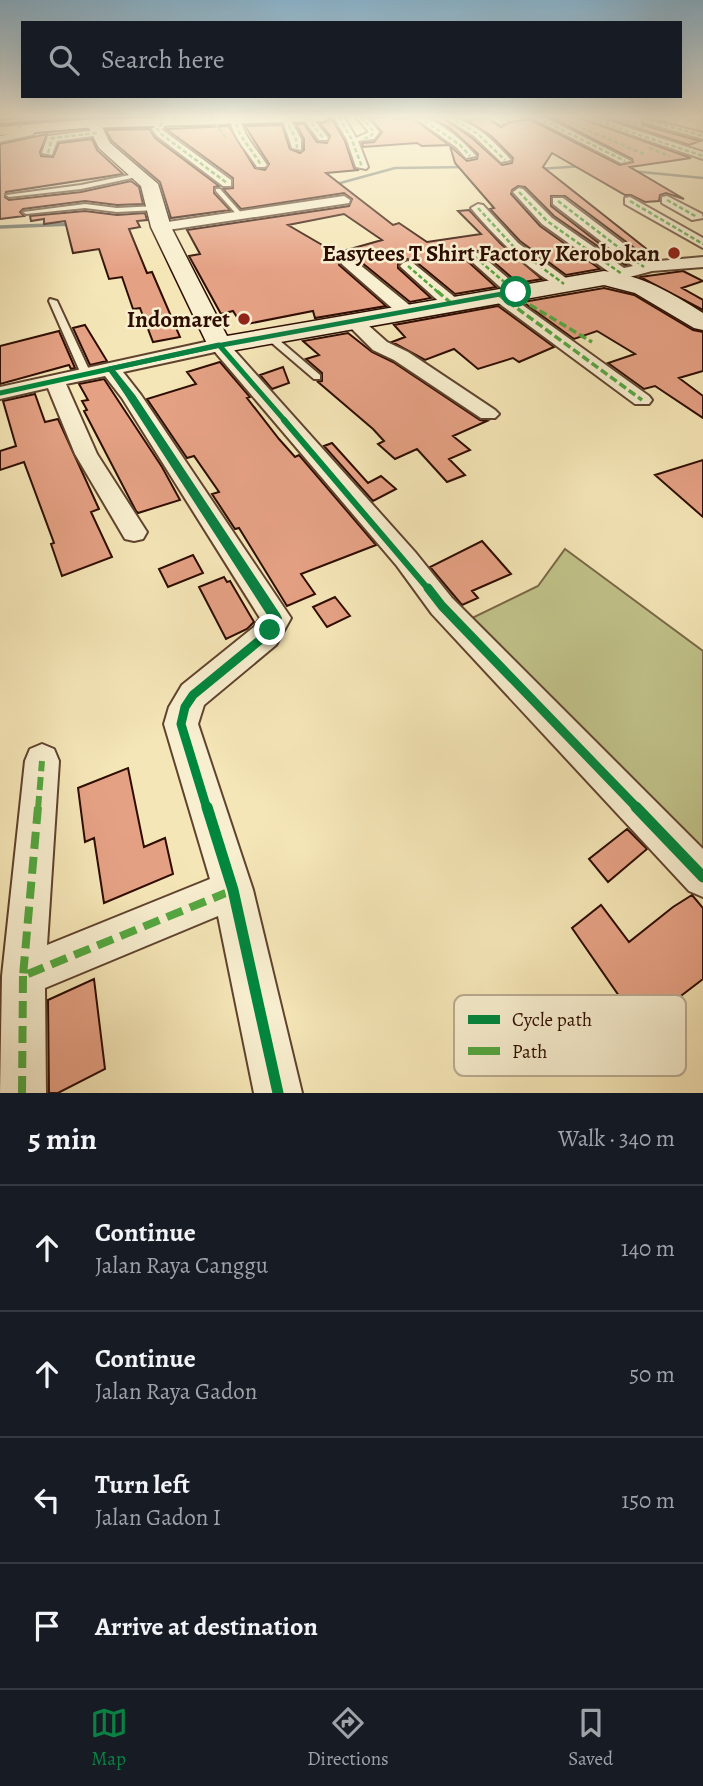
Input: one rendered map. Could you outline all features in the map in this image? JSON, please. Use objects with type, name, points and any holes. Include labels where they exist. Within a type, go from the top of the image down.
[{"type":"main road","points":[[132,168],[149,184],[159,217],[219,345],[508,293],[621,277],[703,323]]},
{"type":"street","points":[[201,168],[223,186]]},
{"type":"street","points":[[519,192],[547,221],[621,277],[644,267],[703,262]]},
{"type":"street","points":[[159,217],[300,214],[344,200]]},
{"type":"street","points":[[667,200],[701,218]]},
{"type":"street","points":[[558,201],[644,267]]},
{"type":"street","points":[[631,201],[703,244]]},
{"type":"street","points":[[478,208],[513,246],[564,284]]},
{"type":"street","points":[[475,257],[508,293],[642,400]]},
{"type":"street","points":[[349,263],[407,312]]},
{"type":"street","points":[[408,266],[451,303]]},
{"type":"street","points":[[508,293],[592,342]]},
{"type":"street","points":[[353,321],[380,346],[401,356],[488,414]]},
{"type":"street","points":[[0,393],[219,345],[406,559],[442,606],[703,877]]},
{"type":"street","points":[[98,371],[131,395],[275,618],[265,636],[193,695],[182,714],[181,724],[233,890],[278,1093]]},
{"type":"street","points":[[55,381],[86,454],[134,532]]},
{"type":"street","points":[[22,1093],[23,976],[42,761]]},
{"type":"street","points":[[23,976],[233,890]]},
{"type":"lane","points":[[9,195],[82,187],[134,170]]},
{"type":"lane","points":[[223,186],[241,216]]},
{"type":"lane","points":[[26,212],[85,206],[159,217]]},
{"type":"lane","points":[[53,301],[98,371]]},
{"type":"lane","points":[[269,336],[317,377]]},
{"type":"green space","points":[[565,549],[703,651],[703,886],[472,618],[538,586]]},
{"type":"building","points":[[0,168],[117,168],[123,174],[6,192],[5,197],[9,200],[81,192],[131,181],[139,187],[143,204],[117,205],[85,201],[23,209],[20,212],[24,216],[0,219]]},
{"type":"building","points":[[144,168],[195,168],[219,186],[214,187],[214,193],[230,210],[171,218],[160,182]]},
{"type":"building","points":[[219,168],[359,170],[326,173],[393,225],[399,223],[427,242],[481,234],[458,211],[469,210],[501,244],[542,279],[518,283],[482,252],[474,250],[466,255],[465,259],[496,287],[455,294],[415,261],[407,259],[398,264],[398,268],[431,298],[410,302],[356,258],[348,256],[340,261],[339,265],[386,306],[315,318],[313,311],[242,325],[233,311],[221,314],[189,256],[200,254],[187,230],[349,206],[352,199],[344,193],[241,209],[223,189],[233,188],[233,178]],"holes":[[[344,214],[382,240],[336,253],[288,225]]]},
{"type":"building","points":[[459,168],[544,168],[658,258],[649,259],[565,196],[551,196],[551,206],[625,265],[554,216],[525,187],[518,186],[511,194],[540,226],[600,269],[566,275],[520,241],[490,209],[494,208]]},
{"type":"building","points":[[578,168],[632,168],[684,199],[666,193],[660,195],[659,201],[645,202],[625,195]]},
{"type":"building","points":[[85,211],[117,215],[145,213],[147,220],[137,221],[140,227],[129,229],[147,273],[152,272],[180,337],[153,342],[140,308],[133,309],[122,277],[109,279],[99,249],[73,253],[65,221],[44,224],[44,219],[31,221],[30,216]]},
{"type":"building","points":[[683,271],[703,281],[682,288],[703,300],[703,310],[640,277]]},
{"type":"building","points":[[604,288],[634,295],[693,330],[703,332],[703,371],[679,378],[703,396],[703,418],[655,386],[644,389],[608,363],[635,354],[597,331],[574,339],[523,302]]},
{"type":"building","points":[[498,306],[554,347],[519,362],[513,358],[478,369],[454,349],[425,360],[392,342],[405,337],[394,325]]},
{"type":"building","points":[[85,325],[107,361],[90,365],[73,328]]},
{"type":"building","points":[[59,331],[75,368],[71,369],[69,365],[0,384],[0,346]]},
{"type":"building","points":[[348,333],[372,352],[393,362],[480,420],[487,421],[453,436],[470,450],[449,459],[465,475],[447,482],[417,449],[395,459],[378,444],[384,441],[373,429],[318,382],[322,381],[322,373],[306,359],[319,355],[303,341]]},
{"type":"building","points":[[220,362],[250,397],[247,398],[279,439],[295,457],[299,455],[376,545],[301,574],[315,594],[287,606],[239,528],[235,529],[212,494],[219,492],[194,456],[187,458],[147,399],[196,384],[187,372]]},
{"type":"building","points":[[283,367],[289,383],[272,389],[260,375]]},
{"type":"building","points":[[104,379],[162,467],[180,500],[138,513],[136,511],[84,411],[87,410],[82,401],[88,400],[79,384]]},
{"type":"building","points":[[35,394],[45,422],[58,419],[99,509],[91,512],[112,557],[62,576],[51,544],[54,543],[24,462],[0,470],[0,451],[16,446],[3,401]]},
{"type":"building","points":[[332,443],[368,483],[381,476],[396,489],[373,501],[324,446]]},
{"type":"building","points":[[703,460],[703,517],[655,475]]},
{"type":"building","points":[[482,541],[511,574],[472,591],[478,598],[462,605],[430,567]]},
{"type":"building","points":[[193,555],[203,573],[168,587],[159,569]]},
{"type":"building","points":[[224,577],[227,582],[230,581],[254,622],[247,629],[226,639],[199,587]]},
{"type":"building","points":[[335,597],[350,616],[327,627],[313,607]]},
{"type":"building","points":[[128,768],[144,847],[165,838],[173,874],[104,903],[94,838],[85,842],[78,788]]},
{"type":"building","points":[[627,829],[647,849],[608,882],[589,859]]},
{"type":"building","points":[[692,895],[703,908],[703,979],[682,995],[618,995],[572,928],[601,905],[629,942]]},
{"type":"building","points":[[94,979],[105,1069],[58,1093],[49,1093],[48,1000]]},
{"type":"waterway","points":[[333,185],[395,168]]},
{"type":"waterway","points":[[537,169],[553,168]]},
{"type":"waterway","points":[[631,171],[703,178]]},
{"type":"waterway","points":[[168,218],[209,212]]},
{"type":"waterway","points":[[0,227],[73,224]]},
{"type":"marked path","points":[[207,168],[227,183]]},
{"type":"marked path","points":[[519,192],[547,221],[622,274]]},
{"type":"marked path","points":[[667,200],[697,217]]},
{"type":"marked path","points":[[558,201],[644,267]]},
{"type":"marked path","points":[[630,201],[703,244]]},
{"type":"marked path","points":[[478,208],[513,246],[564,284]]},
{"type":"marked path","points":[[475,257],[516,292]]},
{"type":"marked path","points":[[408,266],[451,303]]},
{"type":"marked path","points":[[510,293],[592,342]]},
{"type":"marked path","points":[[499,295],[642,400]]},
{"type":"marked path","points":[[42,761],[23,976],[233,890]]},
{"type":"marked path","points":[[22,1093],[23,976]]},
{"type":"cycle path","points":[[0,393],[219,345],[406,559],[442,606],[703,877]]},
{"type":"cycle path","points":[[110,369],[131,395],[276,618],[265,636],[193,695],[185,707],[181,724],[233,890],[278,1093]]},
{"type":"place","name":"Easytees T Shirt Factory Kerobokan","points":[[674,253]]},
{"type":"place","name":"Indomaret","points":[[244,319]]},
{"type":"route","points":[[270,630],[275,624],[275,618],[228,543],[148,426],[131,395],[110,369],[219,345],[516,292]]}]
